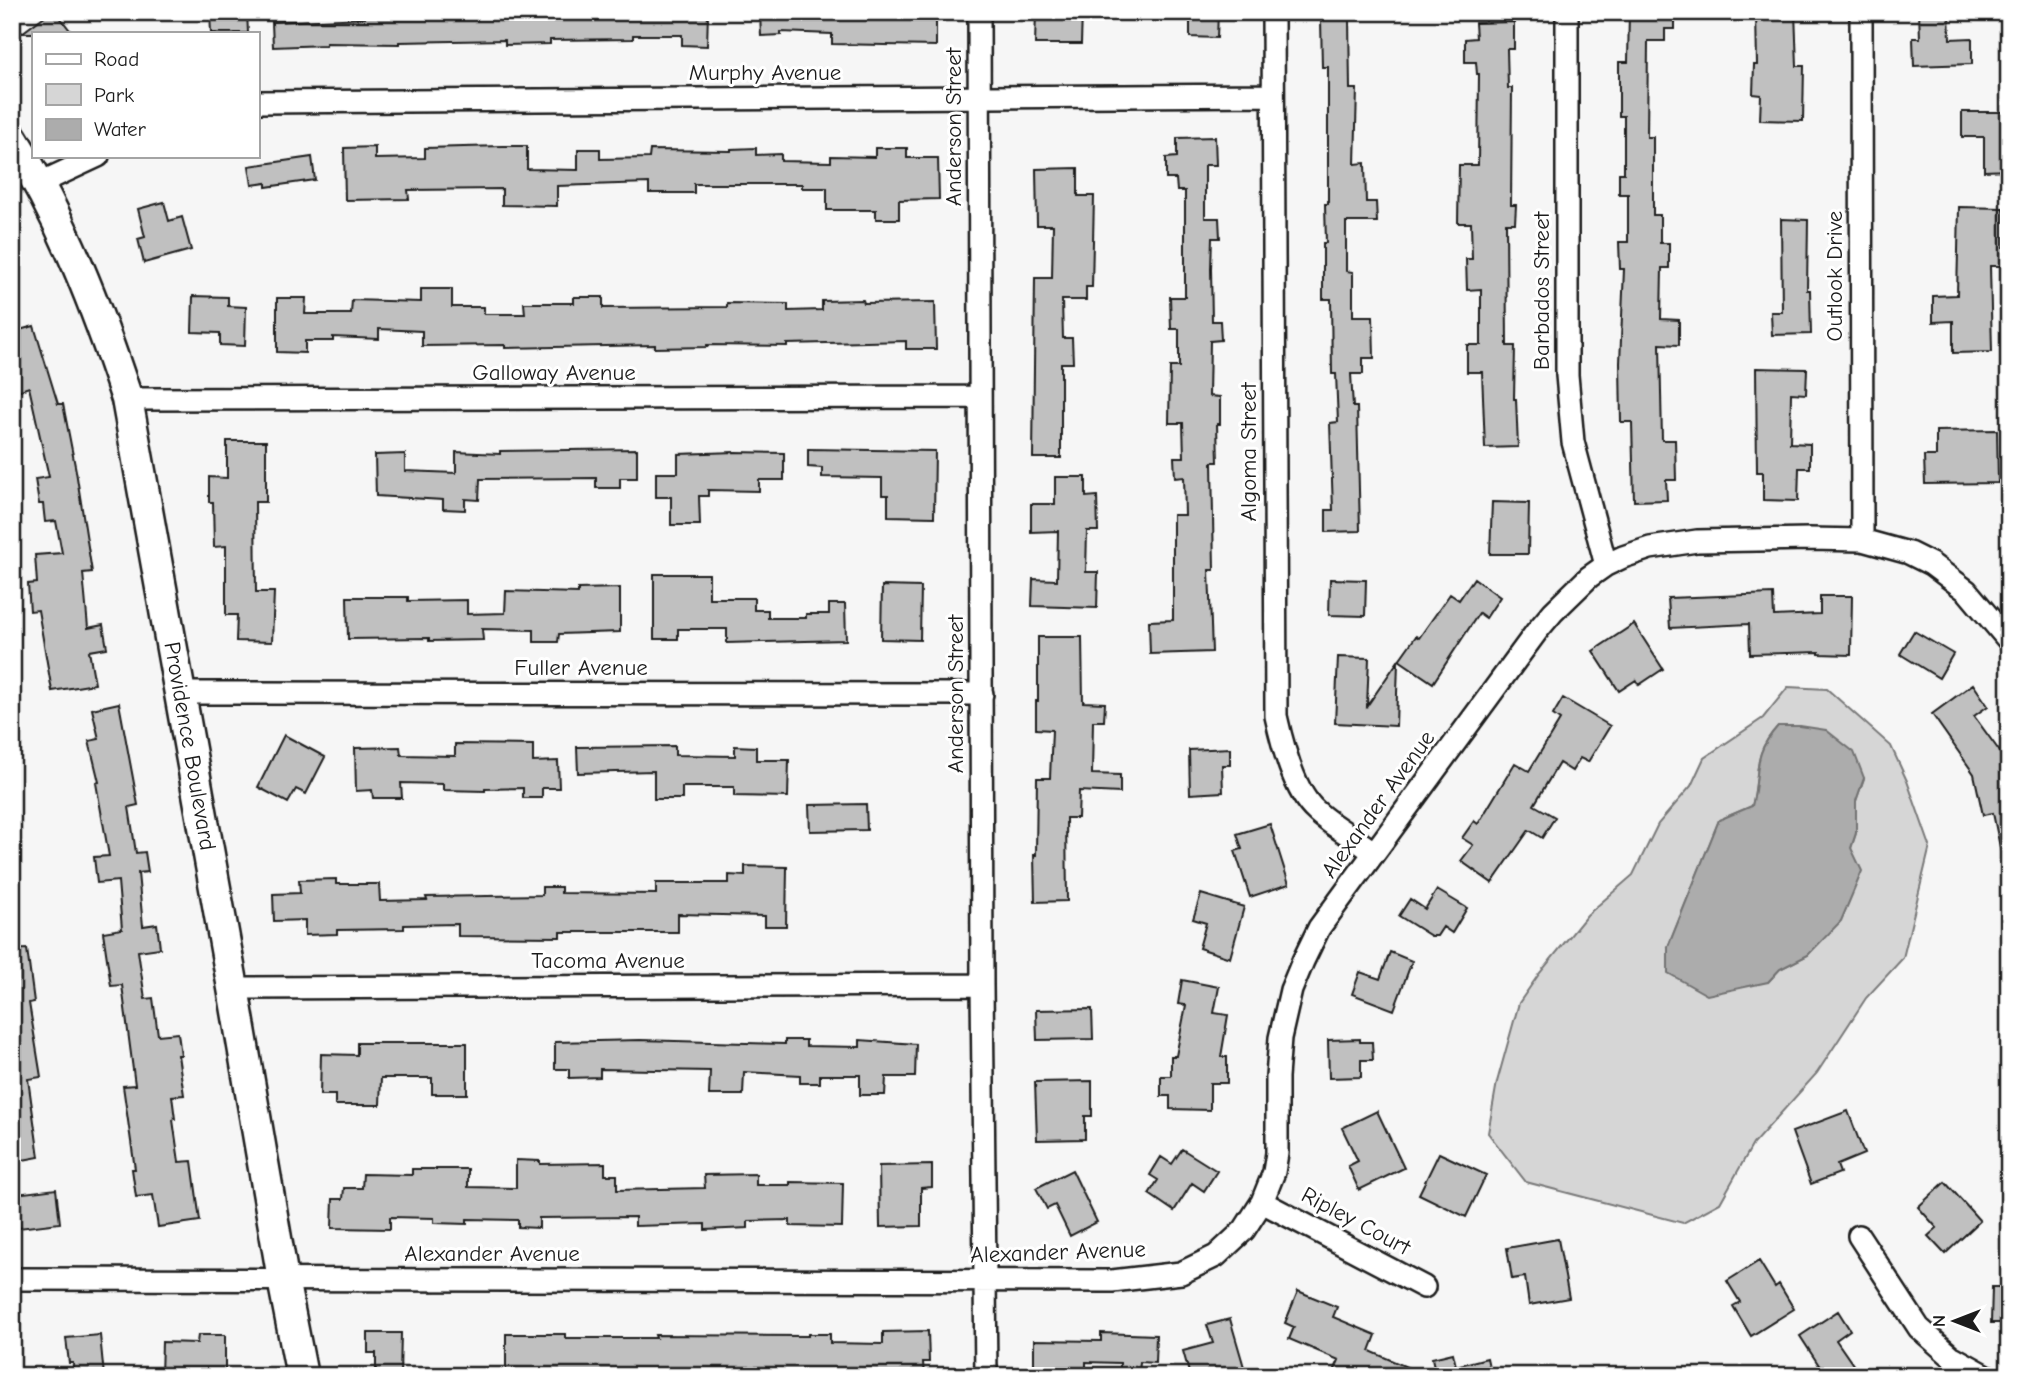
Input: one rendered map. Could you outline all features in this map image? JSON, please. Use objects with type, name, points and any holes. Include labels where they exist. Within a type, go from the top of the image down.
[{"type":"main road","name":"Providence Boulevard","points":[[12,138],[40,183],[68,241],[106,336],[127,399],[302,1376]]},
{"type":"street","name":"Anderson Street","points":[[979,12],[986,1376]]},
{"type":"street","name":"Algoma Street","points":[[1273,12],[1276,716],[1287,760],[1314,810],[1374,853]]},
{"type":"street","name":"Barbados Street","points":[[1567,12],[1567,375],[1573,442],[1606,565]]},
{"type":"street","name":"Outlook Drive","points":[[1861,12],[1862,540]]},
{"type":"street","name":"Murphy Avenue","points":[[259,102],[1273,95]]},
{"type":"street","points":[[40,183],[94,158]]},
{"type":"street","name":"Galloway Avenue","points":[[127,399],[980,397]]},
{"type":"street","name":"Alexander Avenue","points":[[12,1279],[1112,1281],[1181,1273],[1216,1256],[1244,1230],[1262,1202],[1274,1172],[1277,1153],[1280,1038],[1291,990],[1319,928],[1545,622],[1589,577],[1606,565],[1650,548],[1697,541],[1862,540],[1909,553],[1931,564],[1967,591],[2009,641]]},
{"type":"street","name":"Fuller Avenue","points":[[181,693],[982,694]]},
{"type":"street","name":"Tacoma Avenue","points":[[233,988],[982,985]]},
{"type":"street","name":"Ripley Court","points":[[1262,1202],[1424,1287]]},
{"type":"street","points":[[1859,1236],[1919,1328],[1951,1356],[1987,1376]]},
{"type":"green space","points":[[1788,687],[1827,689],[1891,746],[1907,781],[1930,846],[1903,958],[1866,998],[1817,1073],[1753,1144],[1720,1203],[1683,1223],[1526,1182],[1488,1133],[1497,1082],[1519,1003],[1587,915],[1633,875],[1658,824],[1691,786],[1704,758],[1763,718]],"holes":[[[1778,726],[1800,726],[1864,778],[1856,801],[1856,833],[1822,938],[1808,955],[1780,969],[1768,982],[1668,947],[1719,820],[1752,806],[1760,755]]]},
{"type":"water","points":[[1778,726],[1826,730],[1854,752],[1864,778],[1856,801],[1856,833],[1851,848],[1862,871],[1841,921],[1808,955],[1780,969],[1768,982],[1707,995],[1668,973],[1668,947],[1719,820],[1752,806],[1760,755]]},
{"type":"building","points":[[50,12],[56,12],[71,32],[32,32],[22,33]]},
{"type":"building","points":[[247,12],[248,32],[211,32],[210,13]]},
{"type":"building","points":[[365,12],[383,12],[383,17],[425,18],[425,12],[708,12],[707,46],[682,45],[682,35],[633,35],[633,39],[550,40],[550,44],[505,45],[505,40],[399,44],[326,43],[273,47],[272,22],[365,18]]},
{"type":"building","points":[[760,12],[936,12],[936,46],[832,44],[832,34],[781,32],[781,35],[761,36]]},
{"type":"building","points":[[1036,12],[1082,12],[1081,44],[1035,44]]},
{"type":"building","points":[[1190,12],[1218,12],[1217,38],[1190,37]]},
{"type":"building","points":[[1629,12],[1675,12],[1675,29],[1665,29],[1665,41],[1648,41],[1647,137],[1653,137],[1653,215],[1660,215],[1660,243],[1669,243],[1669,268],[1662,268],[1661,319],[1679,320],[1679,345],[1660,344],[1662,440],[1675,440],[1676,480],[1666,480],[1667,500],[1634,501],[1632,422],[1621,422],[1620,363],[1624,269],[1620,269],[1619,242],[1628,242],[1628,194],[1619,194],[1619,173],[1624,173],[1624,116],[1619,116],[1619,62],[1628,62]]},
{"type":"building","points":[[1756,12],[1795,12],[1797,66],[1804,66],[1803,121],[1760,120],[1761,95],[1753,94],[1754,65],[1757,65]]},
{"type":"building","points":[[1919,12],[1949,12],[1950,39],[1972,38],[1972,64],[1914,66],[1913,38],[1920,38]]},
{"type":"building","points":[[1349,18],[1350,89],[1357,89],[1355,164],[1365,163],[1366,202],[1376,202],[1377,222],[1346,222],[1346,271],[1353,272],[1353,316],[1373,316],[1374,358],[1363,358],[1363,374],[1351,374],[1353,407],[1357,407],[1360,531],[1326,532],[1326,510],[1333,510],[1330,423],[1338,422],[1336,374],[1332,374],[1331,299],[1323,299],[1325,204],[1328,204],[1328,67],[1322,67],[1321,19]]},
{"type":"building","points":[[1514,22],[1514,49],[1507,49],[1508,88],[1512,88],[1511,205],[1516,205],[1515,223],[1506,223],[1507,346],[1515,346],[1514,399],[1518,447],[1485,448],[1482,372],[1467,372],[1467,345],[1481,345],[1481,289],[1467,290],[1466,259],[1472,259],[1471,223],[1458,223],[1459,165],[1478,165],[1479,74],[1476,62],[1465,62],[1465,39],[1476,38],[1475,23]]},
{"type":"building","points":[[1962,112],[2009,112],[2009,170],[1984,171],[1984,137],[1962,137]]},
{"type":"building","points":[[1215,137],[1216,165],[1205,165],[1205,218],[1219,218],[1220,238],[1212,238],[1211,269],[1212,321],[1220,321],[1221,340],[1210,341],[1209,396],[1220,397],[1220,424],[1217,424],[1218,462],[1212,462],[1214,570],[1209,570],[1212,652],[1150,654],[1149,621],[1173,620],[1173,515],[1185,515],[1184,477],[1175,478],[1174,457],[1184,457],[1183,423],[1169,423],[1170,367],[1179,367],[1179,329],[1171,329],[1170,297],[1185,297],[1185,191],[1177,191],[1176,179],[1166,179],[1166,158],[1177,157],[1177,138]]},
{"type":"building","points":[[527,146],[527,169],[578,170],[578,149],[600,149],[600,159],[649,158],[650,150],[731,151],[756,148],[756,155],[781,154],[781,161],[831,162],[831,156],[875,157],[875,148],[907,148],[907,158],[938,158],[939,199],[899,200],[899,219],[876,219],[876,210],[827,210],[827,188],[802,188],[802,184],[694,184],[694,193],[649,193],[649,183],[557,186],[557,206],[502,205],[502,189],[408,190],[409,199],[345,200],[344,148],[375,147],[375,159],[425,158],[425,148]]},
{"type":"building","points":[[312,157],[315,180],[266,187],[266,183],[252,185],[249,166]]},
{"type":"building","points":[[1078,168],[1078,196],[1094,196],[1092,287],[1086,287],[1086,300],[1062,300],[1063,338],[1072,338],[1073,363],[1061,363],[1061,458],[1033,458],[1035,278],[1052,278],[1053,225],[1037,225],[1036,169]]},
{"type":"building","points":[[164,202],[169,221],[182,217],[191,250],[144,263],[138,239],[145,237],[138,209]]},
{"type":"building","points":[[1959,207],[2003,208],[2003,247],[2009,247],[2009,266],[1990,266],[1992,352],[1953,353],[1953,321],[1933,322],[1933,296],[1957,295]]},
{"type":"building","points":[[1781,219],[1808,220],[1807,290],[1810,290],[1811,334],[1772,335],[1771,312],[1782,312]]},
{"type":"building","points":[[421,289],[452,289],[452,307],[484,307],[484,314],[525,314],[524,303],[574,303],[574,297],[603,297],[603,308],[727,307],[727,303],[788,304],[788,311],[822,310],[822,301],[935,302],[936,349],[906,349],[906,341],[655,348],[655,345],[505,348],[505,345],[422,346],[422,331],[379,329],[379,339],[333,337],[333,341],[305,341],[305,353],[277,352],[277,298],[306,298],[305,314],[351,314],[352,300],[421,302]]},
{"type":"building","points":[[193,296],[228,297],[228,306],[246,307],[245,346],[220,345],[220,333],[192,332]]},
{"type":"building","points":[[34,326],[58,404],[63,404],[76,471],[92,572],[83,573],[88,628],[103,625],[107,648],[89,651],[95,684],[52,691],[38,610],[30,611],[28,584],[37,583],[35,555],[62,553],[56,521],[45,522],[43,504],[39,504],[35,479],[49,477],[29,387],[12,393],[12,332]]},
{"type":"building","points":[[1756,368],[1807,369],[1806,394],[1791,393],[1790,443],[1810,444],[1810,468],[1799,468],[1798,501],[1763,500],[1763,472],[1757,472]]},
{"type":"building","points":[[1997,430],[1998,483],[1925,484],[1924,456],[1936,456],[1936,431]]},
{"type":"building","points":[[227,441],[266,441],[266,502],[255,502],[256,592],[274,592],[272,642],[236,641],[237,615],[226,615],[226,546],[214,547],[213,502],[209,502],[209,477],[227,478]]},
{"type":"building","points":[[637,449],[637,478],[620,478],[620,488],[596,488],[596,478],[480,479],[479,500],[465,499],[465,510],[443,509],[443,500],[376,496],[375,455],[405,454],[405,471],[456,473],[456,452],[500,454],[500,451]]},
{"type":"building","points":[[808,449],[935,451],[934,517],[888,516],[888,495],[882,495],[882,478],[822,477],[822,468],[808,467]]},
{"type":"building","points":[[784,453],[784,480],[759,480],[759,491],[708,490],[708,496],[699,496],[700,525],[671,525],[671,497],[656,497],[656,473],[678,473],[678,454]]},
{"type":"building","points":[[1055,477],[1086,477],[1086,497],[1097,496],[1098,531],[1087,531],[1086,572],[1098,572],[1097,608],[1032,606],[1033,579],[1057,580],[1058,531],[1031,532],[1031,504],[1055,504]]},
{"type":"building","points":[[1492,502],[1529,503],[1528,554],[1490,554]]},
{"type":"building","points":[[654,574],[709,574],[709,598],[754,598],[754,610],[768,610],[768,618],[806,618],[806,614],[829,614],[829,604],[845,604],[846,640],[727,643],[727,629],[678,629],[678,639],[654,639]]},
{"type":"building","points":[[1474,578],[1500,597],[1486,618],[1479,613],[1433,683],[1399,660],[1416,636],[1419,638],[1450,594],[1459,600]]},
{"type":"building","points":[[1330,579],[1366,580],[1365,616],[1329,615]]},
{"type":"building","points":[[882,586],[921,587],[920,640],[881,639]]},
{"type":"building","points":[[620,588],[620,632],[559,634],[558,642],[534,642],[534,630],[482,629],[483,640],[348,639],[347,597],[408,597],[408,601],[467,600],[467,614],[505,613],[506,591],[578,593],[578,589]]},
{"type":"building","points":[[1773,594],[1774,616],[1820,614],[1820,596],[1852,596],[1851,655],[1819,652],[1750,654],[1749,624],[1670,628],[1668,598]]},
{"type":"building","points":[[1634,624],[1663,669],[1639,685],[1636,680],[1619,691],[1593,651]]},
{"type":"building","points":[[1914,631],[1953,654],[1939,678],[1900,654]]},
{"type":"building","points":[[1038,637],[1082,637],[1083,702],[1105,703],[1104,721],[1093,721],[1092,774],[1120,775],[1120,793],[1079,791],[1078,818],[1066,818],[1067,901],[1035,902],[1037,778],[1050,778],[1052,730],[1036,729]]},
{"type":"building","points":[[1338,657],[1369,658],[1367,706],[1398,661],[1396,726],[1335,723]]},
{"type":"building","points":[[1973,684],[1988,706],[1974,716],[2003,756],[2009,755],[2009,852],[2001,852],[1993,813],[1983,815],[1974,774],[1932,714]]},
{"type":"building","points":[[1563,698],[1610,726],[1588,762],[1580,758],[1572,771],[1559,763],[1534,805],[1555,817],[1542,838],[1529,830],[1492,883],[1461,861],[1473,845],[1462,838],[1474,821],[1478,824],[1515,763],[1529,771],[1560,720],[1553,715]]},
{"type":"building","points":[[119,703],[138,805],[129,807],[136,853],[145,852],[148,872],[138,873],[143,926],[157,924],[160,948],[138,951],[145,999],[153,998],[158,1035],[178,1033],[181,1055],[178,1055],[184,1095],[172,1096],[173,1120],[179,1162],[192,1161],[200,1221],[158,1227],[153,1195],[136,1197],[132,1169],[135,1169],[123,1086],[135,1085],[122,985],[111,986],[103,932],[122,929],[118,881],[97,883],[94,857],[109,856],[96,783],[99,782],[89,741],[99,739],[92,709]]},
{"type":"building","points":[[284,735],[325,757],[306,794],[296,789],[288,803],[258,787]]},
{"type":"building","points":[[455,744],[533,745],[533,762],[558,761],[559,788],[542,788],[542,798],[523,798],[523,788],[443,790],[443,784],[401,783],[402,798],[373,798],[372,790],[356,791],[355,748],[400,747],[401,755],[455,756]]},
{"type":"building","points":[[675,746],[675,755],[735,756],[735,746],[756,747],[756,760],[789,760],[788,797],[734,796],[734,787],[682,787],[682,799],[654,799],[654,771],[578,773],[577,747]]},
{"type":"building","points":[[1230,748],[1230,765],[1222,765],[1223,792],[1190,794],[1189,750]]},
{"type":"building","points":[[866,804],[867,830],[810,831],[809,805]]},
{"type":"building","points":[[1270,824],[1289,884],[1250,897],[1235,851],[1242,849],[1237,834]]},
{"type":"building","points":[[745,866],[787,867],[786,926],[765,926],[765,916],[678,914],[678,932],[560,932],[560,937],[458,936],[458,924],[404,925],[404,929],[337,930],[337,934],[305,935],[305,920],[274,921],[273,894],[300,893],[299,880],[336,879],[336,884],[379,884],[380,901],[427,900],[426,897],[542,895],[542,887],[561,887],[561,893],[656,894],[656,883],[729,883],[729,875],[745,876]]},
{"type":"building","points":[[1437,890],[1467,908],[1452,933],[1443,927],[1437,936],[1431,936],[1399,916],[1410,899],[1425,909]]},
{"type":"building","points":[[1201,894],[1244,907],[1230,958],[1199,948],[1206,923],[1193,919]]},
{"type":"building","points":[[27,949],[34,1002],[29,1003],[41,1077],[28,1079],[39,1157],[12,1162],[12,950]]},
{"type":"building","points":[[1390,952],[1412,961],[1394,1010],[1352,994],[1360,972],[1380,979]]},
{"type":"building","points":[[1182,980],[1219,987],[1214,1013],[1228,1015],[1221,1057],[1227,1057],[1227,1083],[1210,1083],[1210,1110],[1170,1109],[1170,1096],[1161,1096],[1161,1076],[1171,1076],[1171,1056],[1176,1056],[1186,1005],[1178,1004]]},
{"type":"building","points":[[1092,1009],[1093,1039],[1037,1040],[1036,1010]]},
{"type":"building","points":[[1360,1039],[1360,1042],[1372,1042],[1373,1060],[1361,1060],[1361,1077],[1329,1078],[1328,1040]]},
{"type":"building","points":[[640,1040],[785,1044],[785,1040],[806,1040],[806,1046],[860,1047],[860,1040],[916,1044],[915,1077],[886,1077],[885,1095],[860,1095],[860,1075],[820,1075],[820,1083],[800,1083],[800,1075],[744,1072],[743,1095],[709,1095],[710,1071],[600,1069],[600,1077],[569,1078],[569,1069],[555,1069],[555,1042]]},
{"type":"building","points":[[357,1043],[467,1043],[467,1094],[432,1094],[432,1078],[381,1078],[380,1105],[335,1105],[335,1095],[320,1095],[321,1054],[357,1055]]},
{"type":"building","points":[[1092,1081],[1092,1116],[1085,1116],[1085,1139],[1037,1140],[1035,1082]]},
{"type":"building","points":[[1377,1111],[1404,1168],[1359,1190],[1348,1166],[1358,1161],[1342,1128]]},
{"type":"building","points":[[1848,1111],[1864,1154],[1837,1165],[1840,1173],[1811,1184],[1792,1132]]},
{"type":"building","points":[[1182,1149],[1217,1171],[1204,1191],[1192,1183],[1174,1211],[1149,1194],[1158,1180],[1150,1175],[1161,1157],[1172,1164]]},
{"type":"building","points":[[1439,1153],[1486,1175],[1466,1217],[1419,1194]]},
{"type":"building","points":[[516,1160],[540,1161],[540,1164],[605,1163],[605,1175],[617,1175],[617,1190],[705,1188],[704,1175],[756,1174],[756,1185],[790,1185],[790,1182],[843,1183],[842,1227],[790,1226],[790,1220],[748,1221],[748,1228],[705,1230],[705,1224],[635,1226],[635,1217],[539,1218],[539,1228],[518,1227],[518,1220],[467,1219],[467,1224],[434,1223],[434,1218],[390,1217],[390,1229],[332,1228],[333,1199],[343,1199],[344,1188],[362,1188],[363,1174],[412,1175],[412,1169],[468,1169],[468,1187],[516,1188]]},
{"type":"building","points":[[932,1165],[932,1187],[921,1188],[921,1226],[880,1227],[879,1166]]},
{"type":"building","points":[[1072,1170],[1097,1222],[1070,1236],[1055,1205],[1047,1209],[1036,1188]]},
{"type":"building","points":[[1945,1182],[1980,1221],[1945,1254],[1928,1236],[1937,1228],[1918,1207]]},
{"type":"building","points":[[56,1189],[60,1223],[19,1228],[15,1194]]},
{"type":"building","points":[[1558,1239],[1569,1298],[1529,1305],[1525,1277],[1512,1279],[1507,1248]]},
{"type":"building","points":[[1759,1261],[1775,1287],[1779,1284],[1794,1309],[1751,1336],[1733,1306],[1740,1302],[1727,1281]]},
{"type":"building","points":[[1992,1287],[2009,1287],[2009,1323],[1991,1323]]},
{"type":"building","points":[[1298,1291],[1337,1307],[1333,1317],[1376,1335],[1370,1351],[1427,1376],[1332,1376],[1339,1360],[1289,1339],[1294,1327],[1285,1323]]},
{"type":"building","points":[[1838,1311],[1850,1330],[1836,1340],[1856,1369],[1845,1376],[1826,1376],[1800,1336]]},
{"type":"building","points":[[1230,1319],[1244,1367],[1215,1376],[1190,1376],[1183,1351],[1213,1343],[1207,1325]]},
{"type":"building","points":[[928,1331],[929,1362],[923,1362],[924,1376],[828,1373],[828,1376],[763,1373],[763,1376],[506,1374],[506,1334],[565,1334],[565,1338],[656,1338],[655,1335],[830,1334],[830,1343],[883,1344],[883,1332]]},
{"type":"building","points":[[368,1333],[401,1333],[400,1376],[376,1376],[376,1353],[368,1353]]},
{"type":"building","points":[[1101,1333],[1156,1335],[1155,1363],[1140,1362],[1139,1374],[1120,1374],[1120,1363],[1086,1362],[1086,1376],[1034,1376],[1034,1340],[1101,1341]]},
{"type":"building","points":[[100,1335],[104,1376],[74,1376],[73,1363],[69,1363],[66,1338]]},
{"type":"building","points":[[198,1335],[225,1335],[225,1376],[161,1376],[162,1342],[197,1343]]},
{"type":"building","points":[[1453,1353],[1456,1366],[1487,1358],[1491,1376],[1436,1376],[1432,1358]]}]
